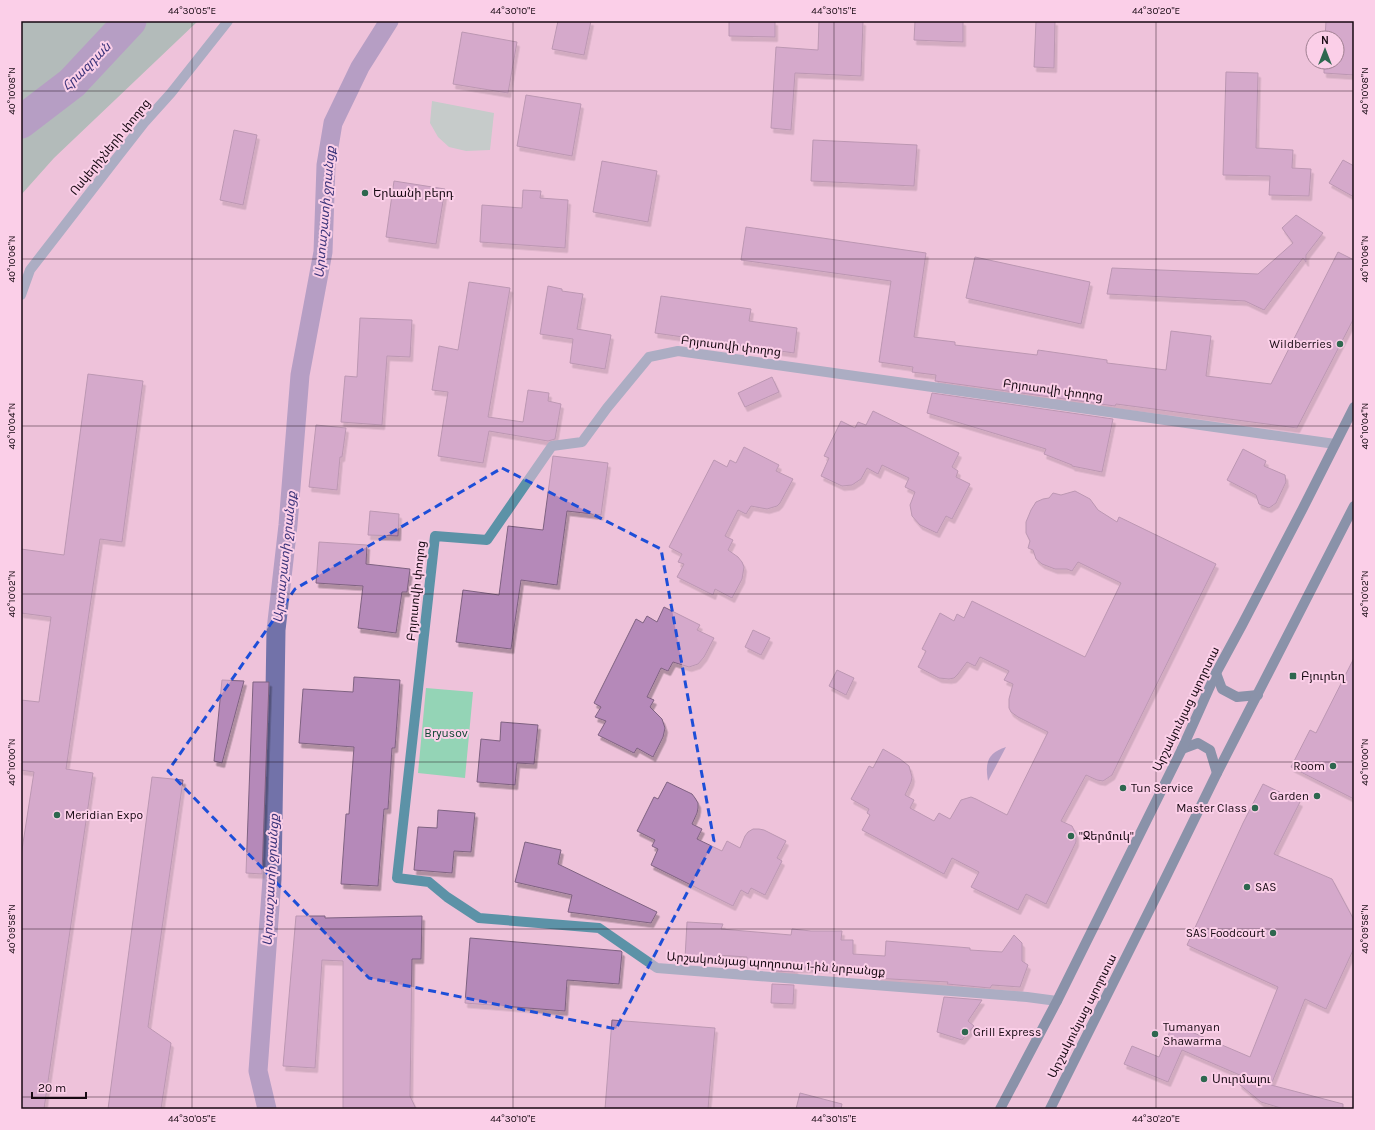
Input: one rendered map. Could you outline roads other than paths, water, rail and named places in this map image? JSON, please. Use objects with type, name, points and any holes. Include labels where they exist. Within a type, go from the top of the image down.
[{"type":"main road","name":"Արշակունյաց պողոտա","points":[[1000,1109],[1057,1001],[1182,749],[1216,673],[1242,626],[1354,407]]},
{"type":"main road","name":"Արշակունյաց պողոտա","points":[[1050,1109],[1217,773],[1354,506]]},
{"type":"main road","points":[[1216,673],[1222,689],[1237,697],[1258,695]]},
{"type":"main road","points":[[1182,749],[1198,743],[1210,750],[1217,773]]},
{"type":"street","name":"Ոսկերիչների փողոց","points":[[21,295],[30,270],[112,164],[228,21]]},
{"type":"street","name":"Բրյուսովի փողոց","points":[[397,878],[435,536],[487,540],[552,446],[582,442],[607,408],[649,357],[678,351],[1335,444]]},
{"type":"street","name":"Արշակունյաց պողոտա 1-ին նրբանցք","points":[[397,878],[429,882],[447,897],[479,918],[599,928],[657,968],[1027,996],[1057,1001]]},
{"type":"water","points":[[1006,747],[988,781],[987,764],[991,756],[1000,749]]},
{"type":"waterway","name":"Հրազդան","points":[[21,122],[72,83],[130,21]]},
{"type":"waterway","name":"Արտաշատի ջրանցք","points":[[267,1109],[258,1071],[272,879],[276,630],[288,525],[300,375],[323,252],[326,165],[333,123],[360,67],[389,21]]},
{"type":"place","name":"Երևանի բերդ","points":[[365,193]]},
{"type":"place","name":"Wildberries","points":[[1340,344]]},
{"type":"place","name":"Բյուրեղ","points":[[1293,676]]},
{"type":"place","name":"Room","points":[[1333,766]]},
{"type":"place","name":"Tun Service","points":[[1123,788]]},
{"type":"place","name":"Garden","points":[[1317,796]]},
{"type":"place","name":"Master Class","points":[[1255,808]]},
{"type":"place","name":"Meridian Expo","points":[[57,815]]},
{"type":"place","name":"\"Ջերմուկ\"","points":[[1071,836]]},
{"type":"place","name":"SAS","points":[[1247,887]]},
{"type":"place","name":"SAS Foodcourt","points":[[1273,933]]},
{"type":"place","name":"Grill Express","points":[[965,1032]]},
{"type":"place","name":"Tumanyan Shawarma","points":[[1155,1034]]},
{"type":"place","name":"Սուրմալու","points":[[1204,1079]]},
{"type":"park label","name":"Bryusov","points":[[446,733]]}]
